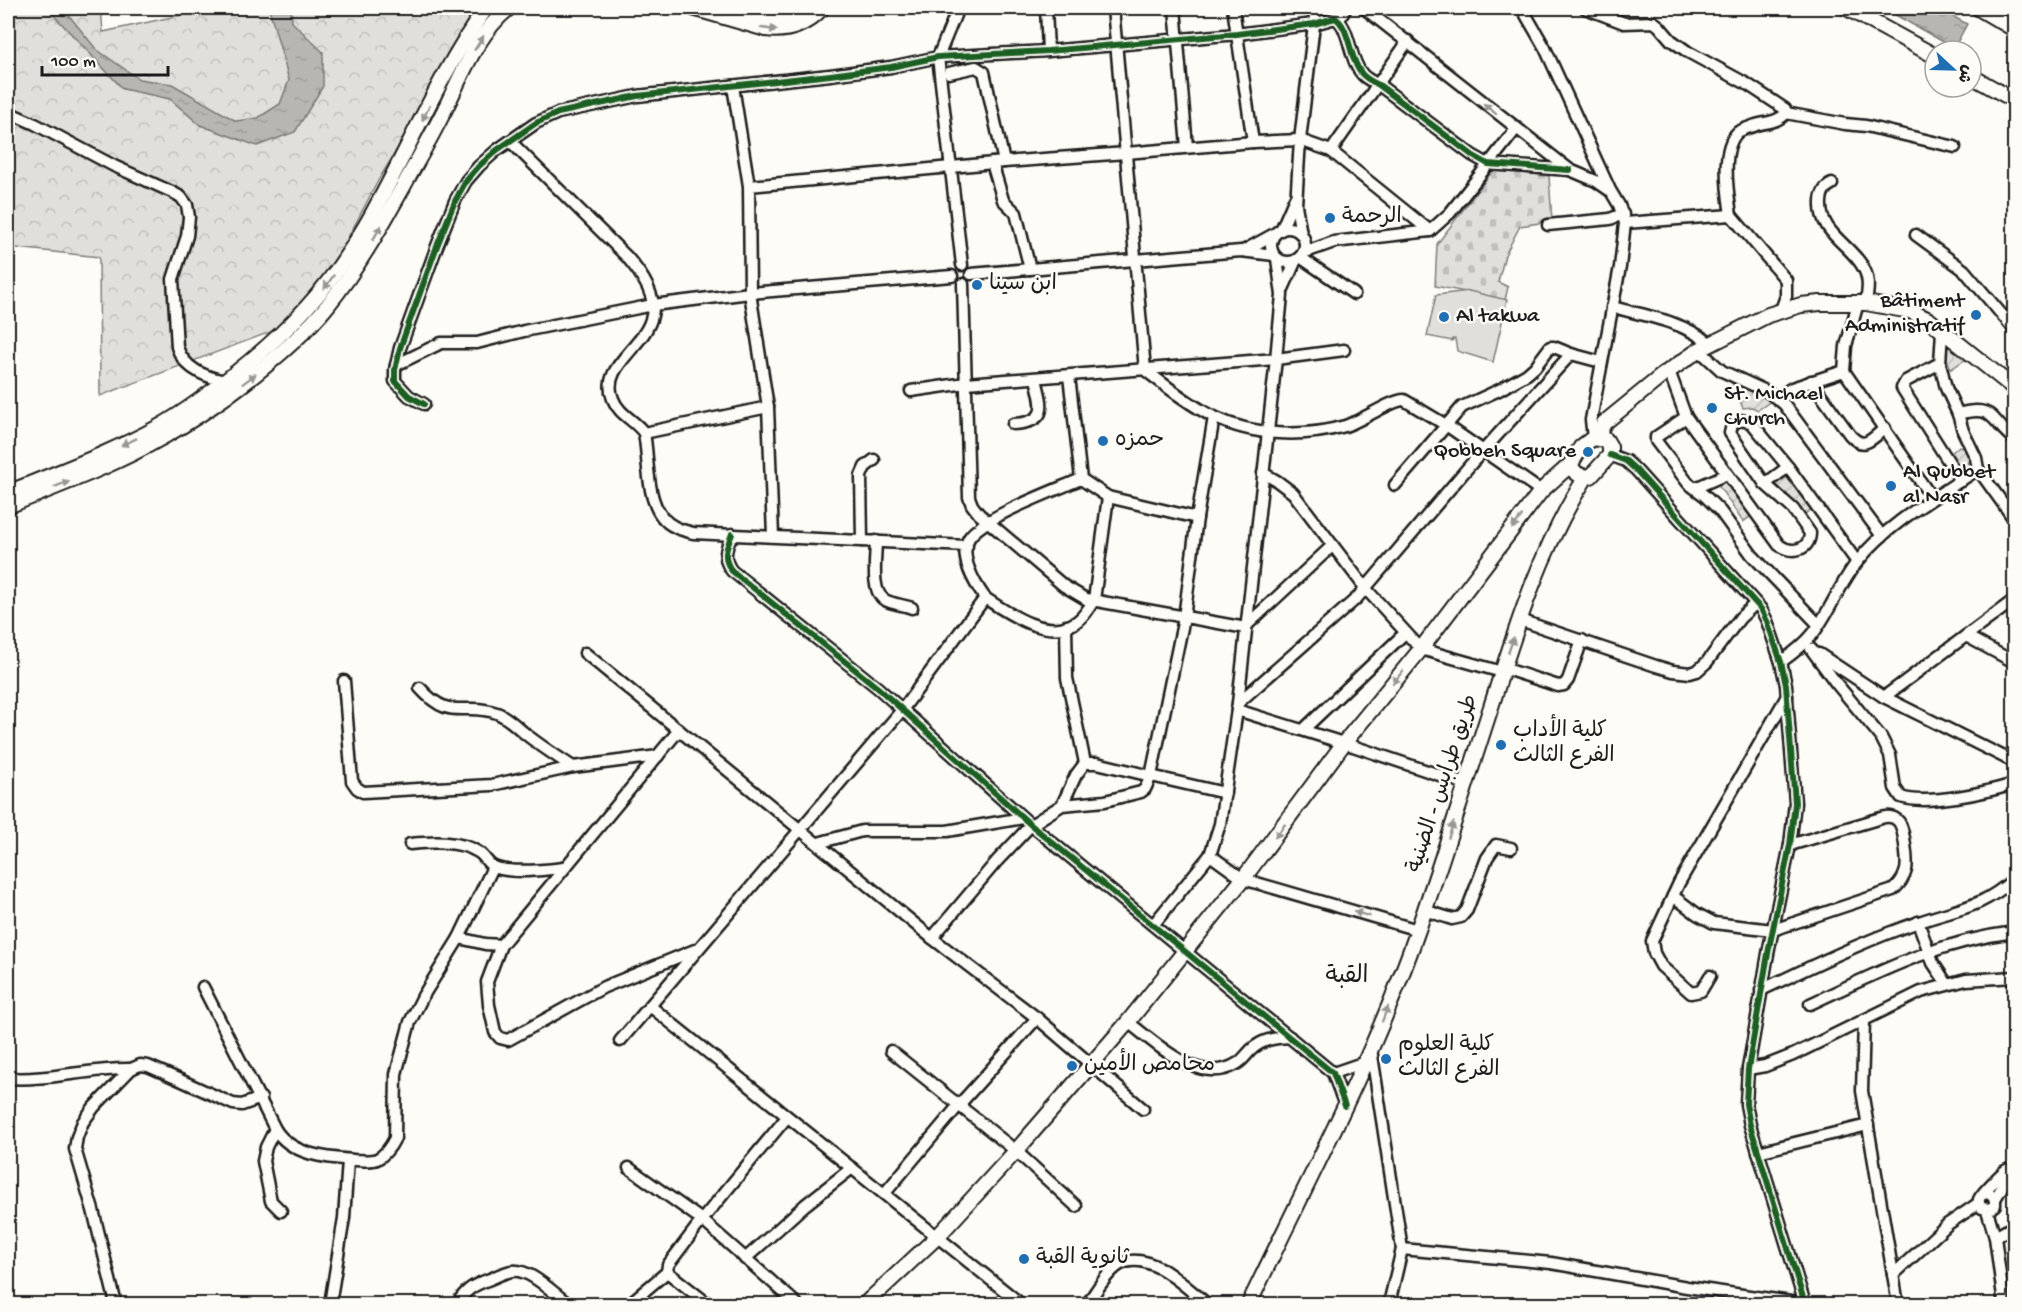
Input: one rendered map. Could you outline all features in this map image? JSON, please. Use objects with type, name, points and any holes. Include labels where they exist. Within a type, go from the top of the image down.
[{"type":"main road","points":[[8,493],[121,446],[213,399],[261,370],[307,329],[348,278],[374,239],[390,195],[453,61],[486,8]]},
{"type":"main road","points":[[8,506],[122,458],[160,439],[213,399],[225,381],[290,327],[319,295],[364,227],[390,195],[487,31],[509,8]]},
{"type":"main road","points":[[693,8],[777,31],[803,24],[822,8]]},
{"type":"main road","points":[[731,8],[778,18],[794,15],[806,8]]},
{"type":"main road","points":[[1847,8],[1923,49]]},
{"type":"main road","points":[[1865,8],[1923,39]]},
{"type":"main road","points":[[1978,8],[2014,29]]},
{"type":"main road","points":[[453,61],[466,67]]},
{"type":"main road","points":[[1983,72],[2014,90]]},
{"type":"main road","points":[[1983,83],[2014,100]]},
{"type":"main road","points":[[865,1305],[938,1236],[1016,1151],[1128,1022],[1243,879],[1344,743],[1420,649],[1541,491],[1570,464],[1581,447],[1595,438],[1604,423],[1669,371],[1705,347],[1781,310],[1820,303],[1862,303],[1910,312],[1929,320],[2014,388]]},
{"type":"main road","points":[[1570,464],[1574,471],[1586,477],[1597,471],[1610,454],[1608,444],[1603,439],[1595,438]]},
{"type":"main road","name":"طريق طرابس - الضنية","points":[[1249,1305],[1368,1055],[1418,930],[1503,670],[1543,556],[1586,477]]},
{"type":"street","points":[[958,8],[938,57],[962,265]]},
{"type":"street","points":[[1046,8],[1048,51]]},
{"type":"street","points":[[1113,8],[1145,370],[1214,417],[1268,433],[1313,432],[1345,426],[1401,400],[1418,407],[1446,425],[1541,491]]},
{"type":"street","points":[[1175,8],[1187,147]]},
{"type":"street","points":[[1233,8],[1253,142]]},
{"type":"street","points":[[1153,925],[1210,855],[1219,830],[1247,627],[1282,295],[1288,277],[1305,244],[1297,215],[1296,195],[1300,140],[1316,8]]},
{"type":"street","points":[[1339,20],[1346,8]]},
{"type":"street","points":[[1364,8],[1570,170],[1610,190]]},
{"type":"street","points":[[1522,8],[1545,48],[1610,190],[1620,205],[1624,219],[1620,267],[1591,420],[1595,438]]},
{"type":"street","points":[[1585,8],[1624,23],[1654,22],[1688,52],[1748,84],[1785,109],[1786,113]]},
{"type":"street","points":[[424,404],[409,396],[395,381],[396,365],[437,246],[455,201],[466,181],[478,166],[536,123],[558,113],[637,96],[891,67],[938,57],[1048,51],[1237,34],[1314,24],[1330,18],[1339,20],[1343,25],[1350,52],[1364,76],[1472,155],[1488,164],[1570,170]]},
{"type":"street","points":[[1331,151],[1408,42]]},
{"type":"street","points":[[949,73],[976,67],[984,72],[1004,162]]},
{"type":"street","points":[[733,86],[749,186],[750,293],[768,407],[773,536]]},
{"type":"street","points":[[8,112],[181,197],[187,205],[189,217],[187,236],[173,279],[177,347],[179,354],[197,372],[207,378],[225,381]]},
{"type":"street","points":[[1786,113],[1866,126],[1955,147]]},
{"type":"street","points":[[1781,310],[1786,296],[1786,280],[1731,215],[1727,171],[1732,142],[1738,132],[1778,120],[1786,113]]},
{"type":"street","points":[[1241,251],[1288,228],[1301,235],[1334,242],[1413,235],[1430,231],[1450,213],[1516,129]]},
{"type":"street","points":[[749,186],[992,163],[1300,140],[1331,151],[1430,231]]},
{"type":"street","points":[[510,141],[627,256],[644,281],[653,304],[651,320],[635,348],[619,363],[610,386],[612,398],[619,411],[638,425],[644,433],[652,502],[658,514],[674,527],[693,533],[967,546]]},
{"type":"street","points":[[992,163],[1003,200],[1016,213],[1030,269]]},
{"type":"street","points":[[1832,184],[1827,186],[1821,197],[1822,215],[1828,229],[1864,270],[1868,282],[1846,346],[1844,371],[1932,498]]},
{"type":"street","points":[[1282,295],[1276,257],[1271,244],[1296,195]]},
{"type":"street","points":[[1548,225],[1610,219],[1731,215]]},
{"type":"street","points":[[1916,234],[1964,270],[2014,329]]},
{"type":"street","points":[[971,274],[1241,251],[1276,257],[1286,262],[1334,242]]},
{"type":"street","points":[[1300,257],[1354,294]]},
{"type":"street","points":[[962,265],[968,268],[971,274],[968,282],[963,284],[955,282],[952,276],[954,270],[962,265]]},
{"type":"street","points":[[396,365],[441,343],[477,343],[653,304],[750,293],[952,276]]},
{"type":"street","points":[[963,284],[969,497],[979,514],[1077,595],[1184,618],[1247,627]]},
{"type":"street","points":[[1612,307],[1674,322],[1691,330],[1722,371],[1740,381],[1759,387],[1777,398],[1790,412],[1882,536]]},
{"type":"street","points":[[1942,331],[1940,363],[1946,388],[1976,458],[1978,469],[2014,519]]},
{"type":"street","points":[[1395,485],[1462,407],[1527,374],[1550,347],[1601,362]]},
{"type":"street","points":[[911,391],[966,383],[1276,359],[1344,350]]},
{"type":"street","points":[[1237,706],[1366,589],[1483,451],[1570,354]]},
{"type":"street","points":[[1940,363],[1906,381],[1902,388],[1961,481]]},
{"type":"street","points":[[1669,371],[1686,417],[1773,538],[1788,550],[1805,546],[1810,536],[1793,509],[1765,484],[1730,433],[1735,422],[1744,420],[1751,422],[1788,467],[1857,562]]},
{"type":"street","points":[[1777,398],[1792,388],[1844,371]]},
{"type":"street","points":[[1069,376],[1081,479],[1108,497],[1197,518]]},
{"type":"street","points":[[1013,424],[1036,420],[1040,413],[1040,397],[1036,379]]},
{"type":"street","points":[[1810,381],[1857,443],[1864,444],[1885,428]]},
{"type":"street","points":[[644,433],[768,407]]},
{"type":"street","points":[[1958,414],[1978,410],[1985,412],[1999,422],[2014,439]]},
{"type":"street","points":[[818,843],[862,831],[947,831],[1027,822],[1062,805],[1105,801],[1136,794],[1145,789],[1151,776],[1184,618],[1197,518],[1214,417]]},
{"type":"street","points":[[1686,417],[1661,432],[1656,437],[1656,441],[1688,483],[1720,511],[1752,555],[1818,624]]},
{"type":"street","points":[[1402,1249],[1551,1263],[1687,1287],[1805,1304],[1758,1152],[1746,1104],[1748,1069],[1790,845],[1795,803],[1787,696],[1781,662],[1765,614],[1636,470],[1626,461],[1610,454]]},
{"type":"street","points":[[862,541],[861,476],[865,467],[874,460]]},
{"type":"street","points":[[1765,484],[1788,467]]},
{"type":"street","points":[[1781,662],[1807,647],[1818,624],[1857,562],[1882,536],[1932,498],[1978,469]]},
{"type":"street","points":[[1263,473],[1293,494],[1366,589],[1420,649],[1564,686],[1582,640]]},
{"type":"street","points":[[1695,488],[1727,474]]},
{"type":"street","points":[[1081,479],[989,521],[969,538],[967,546],[969,567],[976,586],[985,598],[1011,614],[1040,627],[1066,626],[1076,622],[1094,600],[1108,497]]},
{"type":"street","points":[[1805,525],[1820,514]]},
{"type":"street","points":[[732,534],[725,555],[726,564],[732,571],[826,645],[1027,822],[1333,1073],[1345,1106]]},
{"type":"street","points":[[876,542],[875,587],[886,601],[912,608]]},
{"type":"street","points":[[1247,627],[1332,546]]},
{"type":"street","points":[[620,1041],[902,710],[985,598]]},
{"type":"street","points":[[1884,697],[2014,600]]},
{"type":"street","points":[[1520,620],[1656,666],[1690,673],[1702,668],[1733,627],[1755,604]]},
{"type":"street","points":[[1062,805],[1076,775],[1085,763],[1067,678],[1066,626]]},
{"type":"street","points":[[1303,730],[1405,633]]},
{"type":"street","points":[[1966,636],[2014,662]]},
{"type":"street","points":[[1807,647],[1884,697],[2014,762]]},
{"type":"street","points":[[1807,647],[1881,737],[1890,755],[1895,788],[1901,798],[1917,800],[1942,798],[1994,790],[2014,784]]},
{"type":"street","points":[[585,653],[932,938],[1037,1018],[1143,1109]]},
{"type":"street","points":[[344,681],[352,781],[363,792],[492,785],[573,767],[657,756]]},
{"type":"street","points":[[420,688],[432,701],[441,706],[456,710],[496,712],[573,767]]},
{"type":"street","points":[[1710,976],[1701,991],[1691,993],[1661,966],[1654,953],[1652,941],[1673,896],[1787,696]]},
{"type":"street","points":[[1237,706],[1466,784]]},
{"type":"street","points":[[679,730],[501,945],[487,982],[495,1032],[500,1038],[508,1040],[604,987],[701,948]]},
{"type":"street","points":[[1085,763],[1097,763],[1225,793]]},
{"type":"street","points":[[1673,896],[1697,914],[1714,923],[1773,930],[1893,890],[1902,881],[1906,869],[1907,863],[1900,825],[1891,817],[1790,845]]},
{"type":"street","points":[[932,938],[1027,822]]},
{"type":"street","points":[[410,844],[428,842],[456,845],[480,853],[493,867],[504,870],[563,868]]},
{"type":"street","points":[[1424,910],[1452,919],[1461,917],[1467,910],[1487,858],[1496,845],[1511,848]]},
{"type":"street","points":[[1210,855],[1243,879],[1418,930]]},
{"type":"street","points":[[203,987],[283,1141],[303,1151],[328,1158],[370,1161],[378,1158],[392,1146],[396,1131],[394,1105],[396,1074],[410,1022],[423,996],[459,938],[493,867]]},
{"type":"street","points":[[1761,990],[1824,960],[1918,922],[1982,903],[2014,879]]},
{"type":"street","points":[[1918,922],[1933,963],[1947,984]]},
{"type":"street","points":[[1810,1004],[1928,951],[1967,940],[2014,932]]},
{"type":"street","points":[[459,938],[485,945],[501,945]]},
{"type":"street","points":[[1748,1069],[1778,1061],[1921,992],[1966,980],[2014,978]]},
{"type":"street","points":[[650,1006],[885,1193],[1021,1305]]},
{"type":"street","points":[[885,1193],[959,1105],[1037,1018]]},
{"type":"street","points":[[1864,1020],[1862,1091],[1898,1305]]},
{"type":"street","points":[[1128,1022],[1183,1063],[1204,1070],[1226,1068],[1238,1063],[1262,1041],[1290,1037]]},
{"type":"street","points":[[891,1051],[1016,1151],[1076,1206]]},
{"type":"street","points":[[1333,1073],[1368,1055],[1402,1249],[1389,1305]]},
{"type":"street","points":[[8,1078],[28,1080],[97,1069],[130,1069],[140,1065],[148,1066],[236,1105],[261,1098]]},
{"type":"street","points":[[116,1305],[93,1210],[78,1164],[76,1144],[88,1114],[130,1069]]},
{"type":"street","points":[[636,1303],[667,1272],[672,1258],[787,1117]]},
{"type":"street","points":[[1758,1152],[1868,1125]]},
{"type":"street","points":[[275,1129],[263,1161],[271,1201],[281,1211]]},
{"type":"street","points":[[330,1305],[344,1218],[348,1160]]},
{"type":"street","points":[[1893,1275],[1948,1224],[1983,1202],[2004,1172],[2014,1167]]},
{"type":"street","points":[[1983,1202],[1993,1207],[1995,1199],[2014,1167]]},
{"type":"street","points":[[630,1168],[702,1220],[797,1305]]},
{"type":"street","points":[[745,1259],[811,1200],[852,1168]]},
{"type":"street","points":[[1983,1202],[1995,1237],[2004,1305]]},
{"type":"street","points":[[1995,1237],[2014,1226]]},
{"type":"street","points":[[1087,1305],[1119,1265],[1135,1260],[1148,1262],[1161,1269],[1207,1305]]},
{"type":"street","points":[[457,1305],[465,1292],[473,1285],[519,1270],[548,1288],[569,1305]]},
{"type":"street","points":[[667,1272],[708,1305]]},
{"type":"green space","points":[[8,8],[101,8],[103,32],[190,13],[198,8],[483,8],[379,179],[305,319],[100,396],[99,257],[8,247]]},
{"type":"green space","points":[[1494,169],[1549,176],[1552,221],[1520,226],[1505,255],[1498,282],[1508,287],[1505,300],[1435,286],[1437,244]]},
{"type":"green space","points":[[1469,291],[1507,300],[1493,362],[1457,351],[1455,339],[1452,341],[1427,336],[1436,295]]},
{"type":"green space","points":[[1951,345],[1966,359],[1951,369],[1944,352]]},
{"type":"green space","points":[[1730,378],[1771,401],[1758,410],[1752,407],[1743,408]]},
{"type":"green space","points":[[1959,446],[1968,449],[1972,460],[1960,468],[1950,454]]},
{"type":"green space","points":[[1789,471],[1814,507],[1805,514],[1774,482]]},
{"type":"green space","points":[[1727,478],[1753,515],[1743,522],[1718,485]]},
{"type":"water","points":[[47,8],[63,8],[96,49],[139,79],[172,84],[236,121],[258,118],[280,104],[289,80],[269,8],[291,8],[292,22],[323,52],[323,86],[295,132],[257,146],[200,125],[170,99],[123,89]]},
{"type":"water","points":[[1883,8],[1938,8],[1967,24],[1959,39],[1938,39]]},
{"type":"cycle path","points":[[424,404],[409,396],[395,381],[395,370],[400,348],[437,246],[455,201],[466,181],[497,150],[536,123],[558,113],[637,96],[830,75],[891,67],[938,57],[1048,51],[1237,34],[1314,24],[1335,18],[1344,28],[1354,60],[1364,76],[1472,155],[1488,164],[1570,170]]},
{"type":"cycle path","points":[[1610,455],[1626,461],[1636,470],[1761,609],[1781,662],[1786,685],[1795,803],[1790,845],[1748,1069],[1746,1104],[1750,1125],[1805,1304]]},
{"type":"cycle path","points":[[732,534],[726,553],[727,562],[732,571],[878,688],[1031,825],[1333,1073],[1345,1106]]},
{"type":"place","name":"الرحمة","points":[[1330,218]]},
{"type":"place","name":"ابن سينا","points":[[977,285]]},
{"type":"place","name":"Bâtiment Administratif","points":[[1976,315]]},
{"type":"place","name":"Al takwa","points":[[1444,317]]},
{"type":"place","name":"St. Michael Church","points":[[1712,408]]},
{"type":"place","name":"حمزه","points":[[1103,441]]},
{"type":"place","name":"Qobbeh Square","points":[[1588,452]]},
{"type":"place","name":"Al Qubbet al Nasr","points":[[1891,486]]},
{"type":"place","name":"كلية الأداب الفرع الثالث","points":[[1501,745]]},
{"type":"place","name":"كلية العلوم الفرع الثالث","points":[[1386,1059]]},
{"type":"place","name":"محامص الأمين","points":[[1072,1066]]},
{"type":"place","name":"ثانوية القبة","points":[[1024,1259]]},
{"type":"district","name":"القبة","points":[[1347,977]]}]
